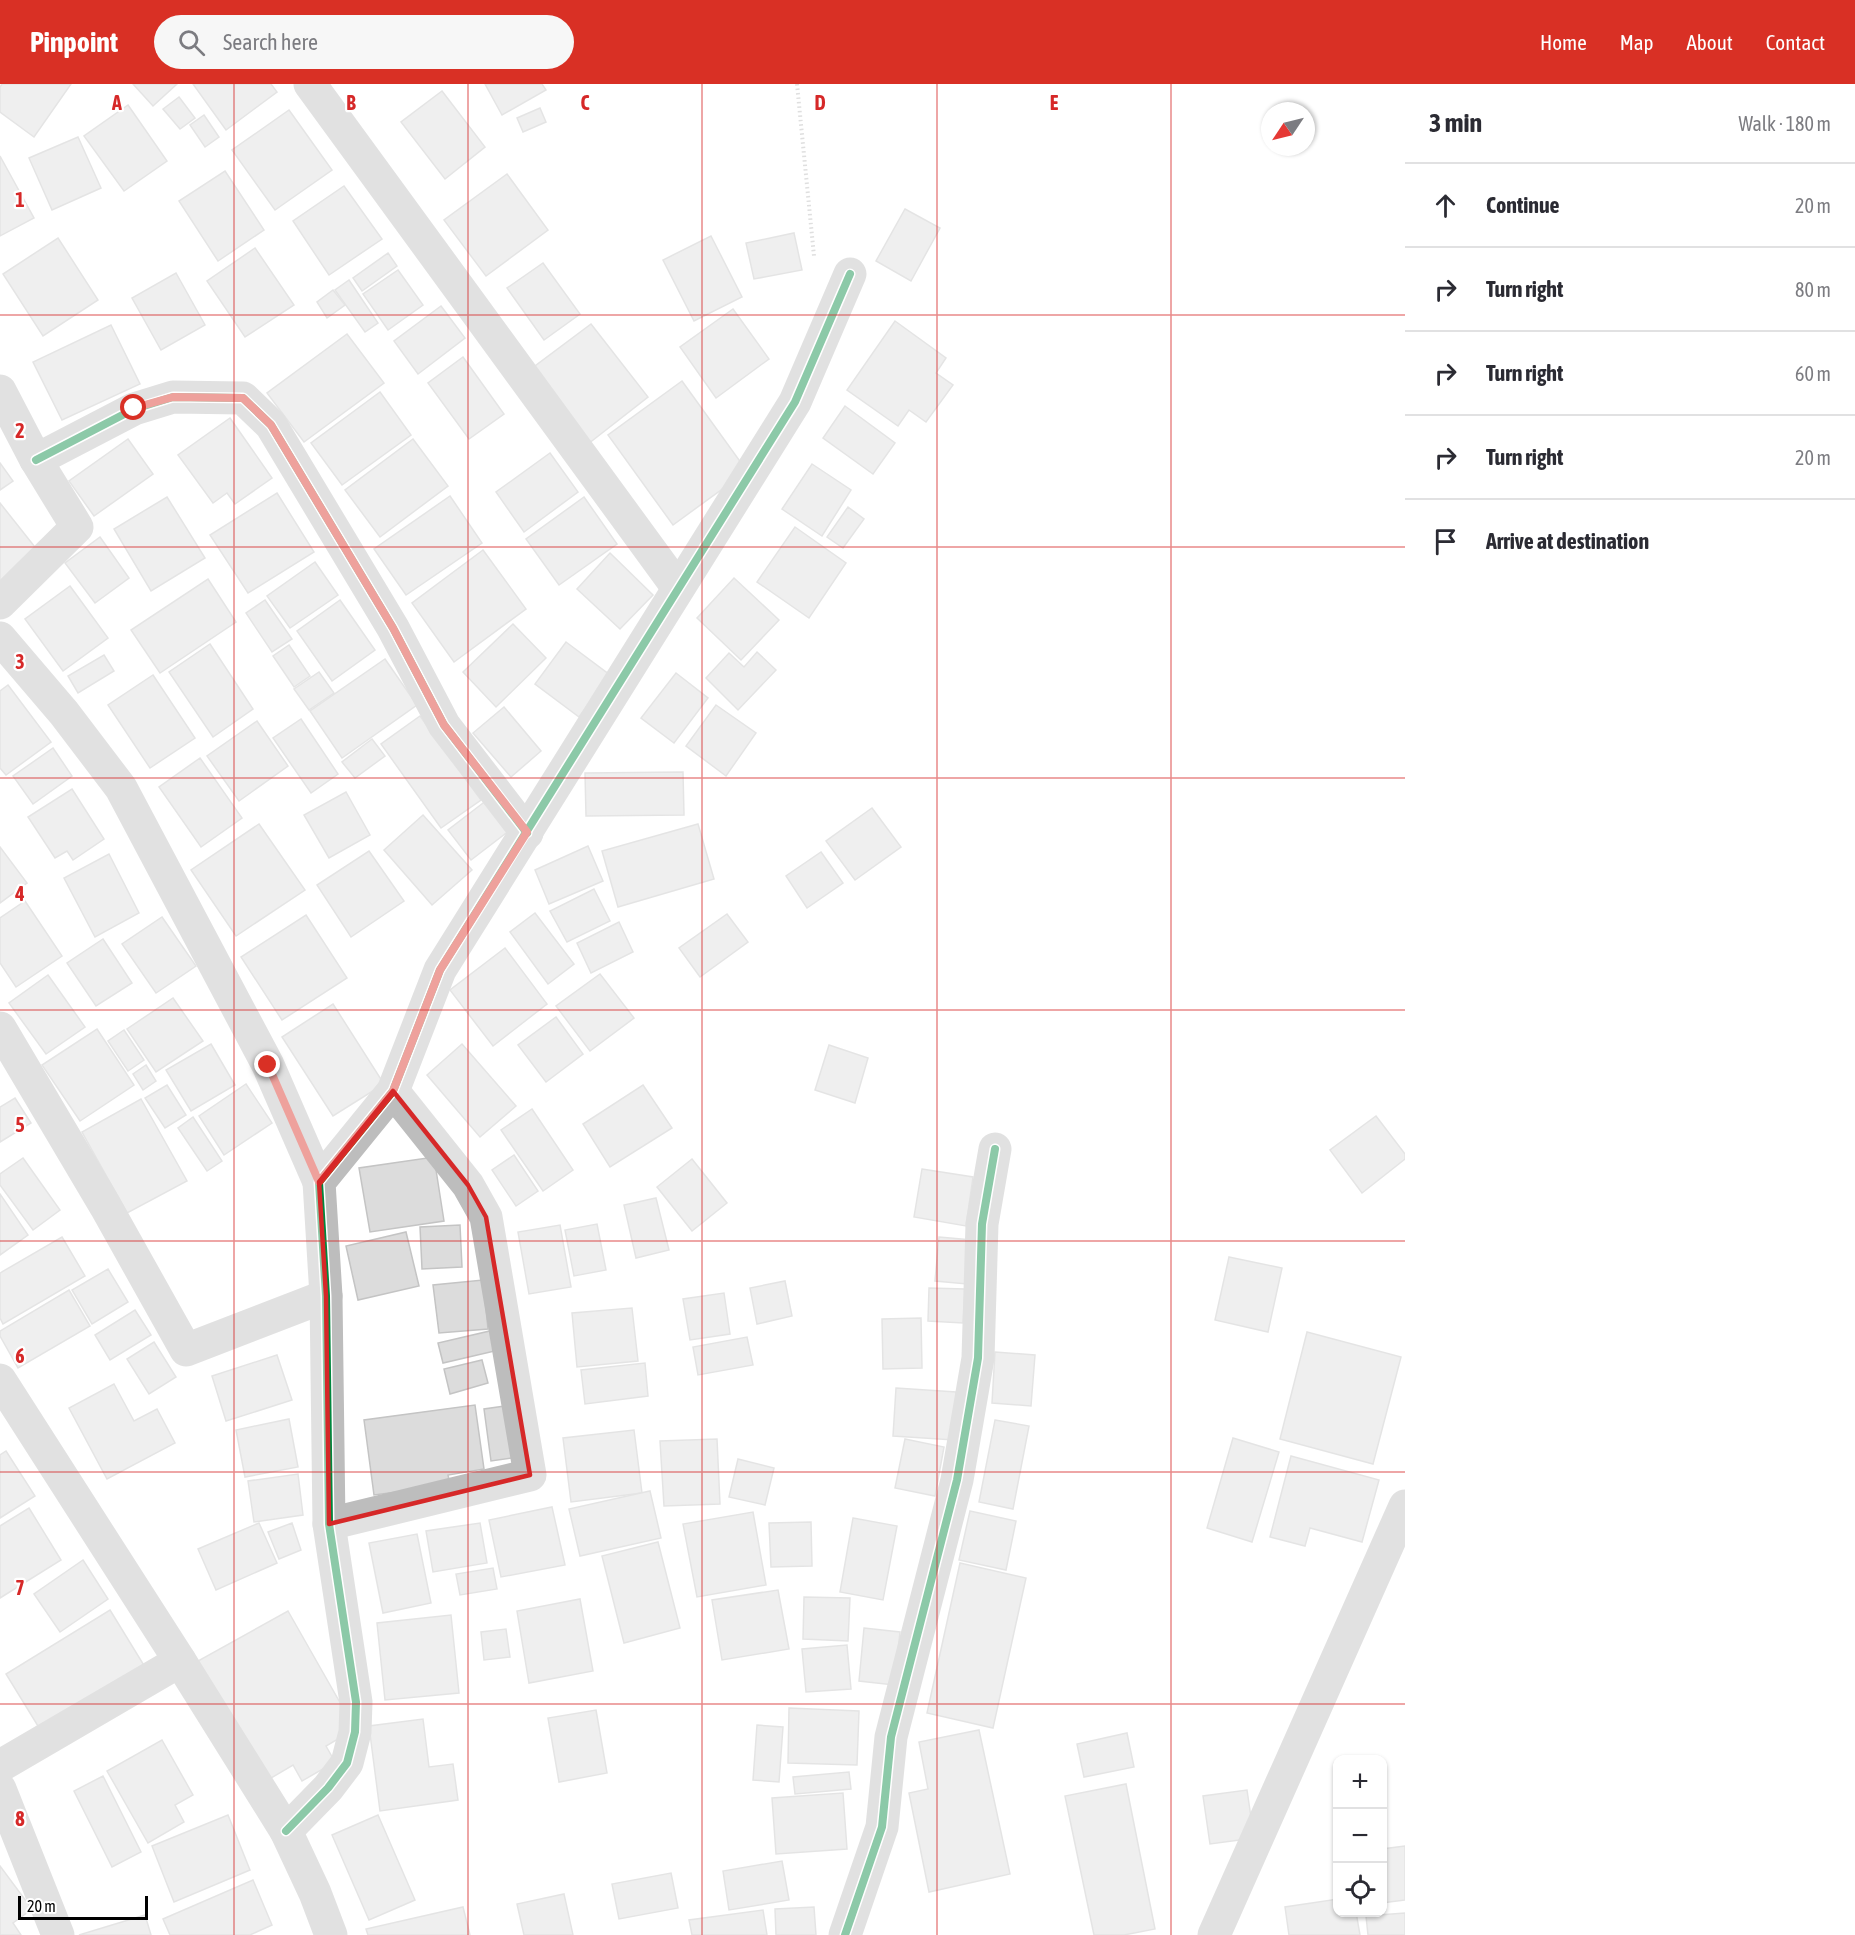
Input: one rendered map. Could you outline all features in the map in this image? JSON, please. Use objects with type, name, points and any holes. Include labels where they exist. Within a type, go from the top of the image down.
[{"type":"street","points":[[310,84],[678,588]]},
{"type":"street","points":[[319,1182],[393,1091],[440,970],[795,402],[850,274]]},
{"type":"street","points":[[0,391],[36,460],[77,527],[0,603]]},
{"type":"street","points":[[36,460],[134,408],[173,397],[243,398],[271,425],[393,628],[444,725],[527,832]]},
{"type":"street","points":[[0,638],[64,713],[121,788],[268,1065],[319,1182],[326,1296],[329,1524],[356,1702],[355,1732],[347,1763],[328,1788],[286,1831]]},
{"type":"street","points":[[0,1028],[106,1207],[186,1350],[326,1296]]},
{"type":"street","points":[[329,1524],[530,1475],[486,1217],[468,1185],[393,1091]]},
{"type":"street","points":[[845,1935],[882,1827],[891,1737],[957,1480],[978,1358],[982,1224],[994,1149]]},
{"type":"street","points":[[0,1380],[286,1831],[315,1893],[331,1935]]},
{"type":"street","points":[[1214,1935],[1405,1506]]},
{"type":"street","points":[[0,1766],[180,1661]]},
{"type":"street","points":[[0,1789],[58,1935]]},
{"type":"path","points":[[797,84],[814,259]]},
{"type":"highlighted area","points":[[393,1091],[468,1185],[486,1217],[530,1475],[329,1524],[326,1296],[319,1182]]},
{"type":"building","points":[[2,84],[71,84],[34,137],[0,112]]},
{"type":"building","points":[[133,84],[177,84],[153,106]]},
{"type":"building","points":[[193,84],[271,84],[277,92],[226,130]]},
{"type":"building","points":[[485,84],[542,84],[546,90],[502,115]]},
{"type":"building","points":[[442,91],[485,147],[445,179],[401,122]]},
{"type":"building","points":[[179,97],[195,118],[180,129],[163,109]]},
{"type":"building","points":[[128,105],[167,161],[124,191],[84,136]]},
{"type":"building","points":[[540,108],[546,122],[523,132],[517,118]]},
{"type":"building","points":[[289,110],[332,170],[275,210],[232,150]]},
{"type":"building","points":[[204,115],[219,137],[205,147],[190,125]]},
{"type":"building","points":[[78,137],[101,188],[52,210],[29,158]]},
{"type":"building","points":[[0,156],[34,218],[0,236]]},
{"type":"building","points":[[225,171],[264,230],[218,261],[179,201]]},
{"type":"building","points":[[507,174],[548,230],[486,276],[444,220]]},
{"type":"building","points":[[344,186],[382,239],[329,275],[293,221]]},
{"type":"building","points":[[905,209],[940,228],[911,281],[876,261]]},
{"type":"building","points":[[794,233],[802,270],[754,279],[746,243]]},
{"type":"building","points":[[711,236],[742,297],[694,321],[663,260]]},
{"type":"building","points":[[58,238],[98,300],[43,336],[3,274]]},
{"type":"building","points":[[255,248],[294,305],[245,337],[207,281]]},
{"type":"building","points":[[388,253],[397,266],[362,291],[353,278]]},
{"type":"building","points":[[543,263],[580,314],[544,340],[507,288]]},
{"type":"building","points":[[398,270],[423,305],[388,330],[363,294]]},
{"type":"building","points":[[176,273],[205,325],[161,350],[132,298]]},
{"type":"building","points":[[349,280],[378,323],[365,332],[335,290]]},
{"type":"building","points":[[333,290],[345,305],[327,318],[317,302]]},
{"type":"building","points":[[441,306],[465,338],[418,374],[394,341]]},
{"type":"building","points":[[733,309],[769,359],[716,398],[680,347]]},
{"type":"building","points":[[895,321],[946,358],[936,373],[953,385],[926,422],[909,410],[898,426],[847,390]]},
{"type":"building","points":[[591,324],[648,397],[588,444],[531,369]]},
{"type":"building","points":[[111,325],[140,384],[62,420],[33,362]]},
{"type":"building","points":[[347,334],[384,383],[304,442],[267,393]]},
{"type":"building","points":[[463,357],[504,414],[469,439],[428,383]]},
{"type":"building","points":[[682,381],[747,471],[673,525],[608,435]]},
{"type":"building","points":[[380,392],[411,435],[342,485],[311,443]]},
{"type":"building","points":[[845,406],[895,443],[873,474],[823,438]]},
{"type":"building","points":[[230,418],[272,478],[235,504],[227,493],[213,503],[178,455]]},
{"type":"building","points":[[128,439],[153,474],[94,516],[69,481]]},
{"type":"building","points":[[413,439],[448,486],[380,537],[345,490]]},
{"type":"building","points":[[550,453],[578,492],[524,532],[496,492]]},
{"type":"building","points":[[0,463],[13,481],[0,490]]},
{"type":"building","points":[[812,464],[851,490],[822,536],[782,509]]},
{"type":"building","points":[[277,493],[314,552],[248,593],[210,535]]},
{"type":"building","points":[[450,496],[482,543],[406,595],[374,549]]},
{"type":"building","points":[[167,497],[205,558],[151,591],[114,529]]},
{"type":"building","points":[[584,497],[617,544],[559,585],[526,539]]},
{"type":"building","points":[[0,503],[42,556],[0,590]]},
{"type":"building","points":[[848,507],[864,519],[843,548],[827,537]]},
{"type":"building","points":[[795,527],[846,563],[809,618],[757,582]]},
{"type":"building","points":[[100,537],[129,578],[95,603],[65,563]]},
{"type":"building","points":[[483,550],[526,609],[454,662],[412,603]]},
{"type":"building","points":[[610,553],[653,595],[620,629],[577,589]]},
{"type":"building","points":[[315,562],[338,595],[290,628],[267,596]]},
{"type":"building","points":[[734,578],[779,620],[741,660],[697,618]]},
{"type":"building","points":[[208,579],[236,622],[160,673],[131,630]]},
{"type":"building","points":[[70,586],[108,638],[63,671],[25,619]]},
{"type":"building","points":[[265,600],[292,639],[272,652],[246,613]]},
{"type":"building","points":[[340,600],[375,650],[332,681],[297,631]]},
{"type":"building","points":[[513,624],[546,658],[496,707],[463,672]]},
{"type":"building","points":[[566,642],[610,675],[579,717],[535,684]]},
{"type":"building","points":[[210,644],[253,709],[213,737],[169,672]]},
{"type":"building","points":[[289,645],[310,676],[294,687],[273,656]]},
{"type":"building","points":[[757,652],[776,670],[738,710],[706,678],[729,653],[744,667]]},
{"type":"building","points":[[104,655],[114,671],[78,693],[68,676]]},
{"type":"building","points":[[385,659],[417,705],[342,758],[310,711]]},
{"type":"building","points":[[319,672],[334,693],[309,710],[294,689]]},
{"type":"building","points":[[676,673],[708,698],[674,743],[641,718]]},
{"type":"building","points":[[153,675],[195,738],[150,768],[108,705]]},
{"type":"building","points":[[8,685],[51,742],[6,775],[0,768],[0,691]]},
{"type":"building","points":[[716,705],[756,733],[726,776],[686,746]]},
{"type":"building","points":[[504,707],[541,751],[511,777],[473,733]]},
{"type":"building","points":[[420,716],[481,800],[441,828],[381,744]]},
{"type":"building","points":[[301,719],[338,774],[311,793],[273,738]]},
{"type":"building","points":[[257,721],[288,766],[239,801],[207,756]]},
{"type":"building","points":[[372,739],[385,756],[355,778],[342,762]]},
{"type":"building","points":[[53,748],[72,776],[33,804],[13,776]]},
{"type":"building","points":[[200,758],[242,818],[201,847],[159,787]]},
{"type":"building","points":[[683,772],[684,815],[586,816],[585,773]]},
{"type":"building","points":[[72,789],[104,839],[73,860],[67,851],[55,858],[28,817]]},
{"type":"building","points":[[346,792],[370,835],[329,858],[304,815]]},
{"type":"building","points":[[487,800],[510,830],[471,860],[448,830]]},
{"type":"building","points":[[872,808],[901,847],[855,880],[826,841]]},
{"type":"building","points":[[423,815],[472,870],[432,905],[384,850]]},
{"type":"building","points":[[259,824],[305,890],[236,936],[191,870]]},
{"type":"building","points":[[698,824],[714,879],[618,907],[602,851]]},
{"type":"building","points":[[588,846],[603,881],[549,904],[535,870]]},
{"type":"building","points":[[0,847],[27,883],[0,903]]},
{"type":"building","points":[[369,851],[404,901],[351,937],[317,885]]},
{"type":"building","points":[[821,852],[843,883],[807,908],[786,876]]},
{"type":"building","points":[[109,854],[139,913],[95,937],[64,878]]},
{"type":"building","points":[[594,889],[610,921],[567,942],[550,911]]},
{"type":"building","points":[[25,901],[62,956],[16,987],[0,963],[0,918]]},
{"type":"building","points":[[535,913],[574,964],[548,984],[510,932]]},
{"type":"building","points":[[727,914],[748,942],[700,977],[679,948]]},
{"type":"building","points":[[306,915],[347,978],[282,1020],[241,957]]},
{"type":"building","points":[[162,917],[196,966],[156,993],[122,944]]},
{"type":"building","points":[[619,922],[633,952],[591,973],[577,943]]},
{"type":"building","points":[[103,939],[132,983],[96,1006],[67,963]]},
{"type":"building","points":[[505,948],[547,1004],[493,1046],[450,990]]},
{"type":"building","points":[[600,974],[634,1018],[590,1051],[556,1006]]},
{"type":"building","points":[[48,975],[85,1027],[46,1054],[9,1003]]},
{"type":"building","points":[[173,998],[203,1041],[156,1072],[127,1029]]},
{"type":"building","points":[[333,1004],[384,1084],[333,1116],[282,1037]]},
{"type":"building","points":[[556,1017],[583,1054],[546,1082],[518,1045]]},
{"type":"building","points":[[97,1029],[134,1085],[80,1121],[42,1065]]},
{"type":"building","points":[[124,1030],[144,1060],[128,1071],[108,1041]]},
{"type":"building","points":[[211,1044],[235,1085],[191,1111],[166,1070]]},
{"type":"building","points":[[462,1044],[516,1106],[480,1137],[427,1075]]},
{"type":"building","points":[[829,1045],[868,1058],[855,1103],[815,1090]]},
{"type":"building","points":[[146,1065],[156,1081],[143,1090],[133,1074]]},
{"type":"building","points":[[246,1084],[272,1123],[224,1155],[199,1116]]},
{"type":"building","points":[[167,1085],[186,1115],[165,1128],[145,1098]]},
{"type":"building","points":[[643,1085],[672,1128],[610,1167],[583,1124]]},
{"type":"building","points":[[15,1098],[31,1123],[0,1142],[0,1107]]},
{"type":"building","points":[[141,1099],[187,1181],[127,1213],[82,1132]]},
{"type":"building","points":[[532,1109],[573,1170],[543,1191],[501,1130]]},
{"type":"building","points":[[1376,1116],[1405,1154],[1405,1159],[1362,1193],[1330,1150]]},
{"type":"building","points":[[193,1117],[222,1161],[207,1171],[178,1128]]},
{"type":"building","points":[[514,1155],[538,1191],[516,1206],[492,1170]]},
{"type":"building","points":[[434,1157],[444,1221],[370,1232],[359,1168]]},
{"type":"building","points":[[23,1158],[60,1210],[33,1230],[0,1185],[0,1174]]},
{"type":"building","points":[[692,1159],[727,1203],[692,1231],[657,1187]]},
{"type":"building","points":[[922,1169],[973,1177],[966,1226],[914,1217]]},
{"type":"building","points":[[0,1194],[28,1235],[0,1255]]},
{"type":"building","points":[[656,1198],[669,1250],[636,1258],[624,1205]]},
{"type":"building","points":[[597,1224],[606,1270],[574,1276],[565,1230]]},
{"type":"building","points":[[460,1225],[462,1267],[422,1269],[420,1227]]},
{"type":"building","points":[[560,1225],[571,1287],[529,1294],[518,1232]]},
{"type":"building","points":[[406,1232],[419,1286],[358,1300],[346,1246]]},
{"type":"building","points":[[62,1237],[85,1276],[3,1324],[0,1318],[0,1273]]},
{"type":"building","points":[[939,1237],[972,1240],[967,1284],[935,1281]]},
{"type":"building","points":[[1229,1257],[1282,1268],[1268,1332],[1215,1320]]},
{"type":"building","points":[[108,1269],[128,1302],[92,1324],[72,1290]]},
{"type":"building","points":[[483,1280],[488,1329],[439,1333],[433,1285]]},
{"type":"building","points":[[785,1281],[792,1316],[757,1324],[750,1288]]},
{"type":"building","points":[[929,1288],[965,1289],[963,1323],[928,1321]]},
{"type":"building","points":[[69,1290],[90,1326],[18,1368],[0,1336],[0,1331]]},
{"type":"building","points":[[724,1293],[730,1334],[690,1340],[683,1299]]},
{"type":"building","points":[[632,1308],[638,1361],[577,1367],[572,1313]]},
{"type":"building","points":[[135,1310],[151,1335],[110,1360],[95,1335]]},
{"type":"building","points":[[921,1318],[922,1368],[883,1369],[882,1319]]},
{"type":"building","points":[[494,1330],[499,1350],[443,1363],[438,1343]]},
{"type":"building","points":[[1307,1332],[1401,1357],[1373,1464],[1280,1439]]},
{"type":"building","points":[[747,1337],[753,1365],[698,1375],[693,1347]]},
{"type":"building","points":[[154,1342],[176,1377],[149,1394],[127,1359]]},
{"type":"building","points":[[995,1352],[1035,1355],[1031,1406],[992,1403]]},
{"type":"building","points":[[277,1355],[292,1400],[226,1421],[212,1376]]},
{"type":"building","points":[[482,1360],[488,1383],[450,1394],[444,1369]]},
{"type":"building","points":[[645,1363],[648,1396],[585,1404],[581,1370]]},
{"type":"building","points":[[114,1384],[134,1421],[157,1409],[175,1443],[107,1479],[69,1408]]},
{"type":"building","points":[[896,1388],[956,1392],[954,1440],[893,1436]]},
{"type":"building","points":[[475,1405],[484,1469],[448,1475],[450,1485],[374,1495],[364,1420]]},
{"type":"building","points":[[511,1405],[519,1457],[491,1461],[484,1409]]},
{"type":"building","points":[[289,1419],[298,1467],[245,1477],[236,1430]]},
{"type":"building","points":[[995,1420],[1029,1426],[1013,1509],[979,1502]]},
{"type":"building","points":[[634,1430],[642,1493],[571,1502],[563,1438]]},
{"type":"building","points":[[1233,1438],[1279,1452],[1252,1542],[1207,1528]]},
{"type":"building","points":[[717,1439],[720,1504],[664,1506],[660,1441]]},
{"type":"building","points":[[905,1439],[944,1447],[935,1496],[895,1488]]},
{"type":"building","points":[[6,1451],[35,1496],[0,1518],[0,1455]]},
{"type":"building","points":[[1291,1456],[1379,1480],[1362,1542],[1310,1528],[1305,1546],[1270,1537]]},
{"type":"building","points":[[738,1459],[774,1468],[765,1505],[729,1497]]},
{"type":"building","points":[[298,1474],[303,1515],[254,1522],[248,1481]]},
{"type":"building","points":[[650,1491],[661,1538],[580,1556],[569,1509]]},
{"type":"building","points":[[552,1507],[565,1565],[501,1577],[489,1520]]},
{"type":"building","points":[[29,1508],[61,1560],[0,1598],[0,1526]]},
{"type":"building","points":[[970,1511],[1016,1521],[1006,1570],[959,1560]]},
{"type":"building","points":[[753,1512],[766,1585],[697,1597],[683,1524]]},
{"type":"building","points":[[853,1518],[897,1526],[883,1600],[840,1592]]},
{"type":"building","points":[[811,1522],[812,1566],[771,1567],[769,1523]]},
{"type":"building","points":[[259,1523],[277,1563],[216,1590],[198,1549]]},
{"type":"building","points":[[292,1523],[301,1550],[279,1559],[268,1532]]},
{"type":"building","points":[[480,1523],[487,1563],[433,1572],[426,1531]]},
{"type":"building","points":[[417,1534],[431,1603],[383,1613],[369,1543]]},
{"type":"building","points":[[658,1542],[680,1628],[624,1643],[602,1556]]},
{"type":"building","points":[[83,1560],[108,1599],[60,1632],[34,1594]]},
{"type":"building","points":[[960,1563],[1026,1578],[993,1728],[927,1713]]},
{"type":"building","points":[[493,1568],[497,1589],[460,1595],[456,1574]]},
{"type":"building","points":[[778,1590],[789,1649],[722,1660],[712,1600]]},
{"type":"building","points":[[804,1597],[850,1598],[848,1641],[803,1639]]},
{"type":"building","points":[[580,1599],[593,1671],[529,1683],[517,1611]]},
{"type":"building","points":[[110,1610],[145,1667],[41,1731],[6,1674]]},
{"type":"building","points":[[288,1611],[355,1729],[326,1746],[335,1762],[302,1781],[293,1765],[266,1781],[198,1661]]},
{"type":"building","points":[[451,1615],[459,1693],[385,1700],[377,1623]]},
{"type":"building","points":[[864,1628],[900,1632],[894,1685],[859,1681]]},
{"type":"building","points":[[506,1629],[510,1657],[484,1660],[481,1632]]},
{"type":"building","points":[[847,1645],[851,1689],[806,1692],[802,1649]]},
{"type":"building","points":[[789,1708],[859,1711],[857,1765],[788,1763]]},
{"type":"building","points":[[596,1710],[607,1773],[559,1782],[548,1718]]},
{"type":"building","points":[[423,1719],[429,1767],[453,1764],[458,1800],[380,1811],[369,1726]]},
{"type":"building","points":[[757,1725],[783,1727],[779,1782],[753,1780]]},
{"type":"building","points":[[979,1730],[1010,1874],[929,1892],[909,1793],[928,1789],[919,1742]]},
{"type":"building","points":[[1127,1733],[1134,1767],[1084,1777],[1077,1744]]},
{"type":"building","points":[[162,1740],[193,1795],[175,1805],[184,1822],[148,1843],[107,1771]]},
{"type":"building","points":[[849,1772],[851,1789],[795,1794],[793,1777]]},
{"type":"building","points":[[103,1776],[141,1852],[112,1867],[74,1791]]},
{"type":"building","points":[[1126,1784],[1155,1929],[1124,1935],[1094,1935],[1065,1796]]},
{"type":"building","points":[[1247,1790],[1254,1838],[1210,1844],[1203,1796]]},
{"type":"building","points":[[843,1793],[847,1849],[776,1854],[772,1798]]},
{"type":"building","points":[[228,1815],[250,1870],[174,1902],[152,1846]]},
{"type":"building","points":[[378,1815],[415,1900],[369,1920],[332,1835]]},
{"type":"building","points":[[1405,1846],[1405,1900],[1387,1902],[1387,1848]]},
{"type":"building","points":[[782,1861],[789,1900],[729,1910],[723,1871]]},
{"type":"building","points":[[0,1866],[32,1909],[13,1923],[21,1935],[0,1935]]},
{"type":"building","points":[[671,1873],[678,1908],[619,1919],[612,1884]]},
{"type":"building","points":[[253,1880],[272,1925],[250,1935],[170,1935],[163,1919]]},
{"type":"building","points":[[564,1894],[573,1935],[524,1935],[517,1904]]},
{"type":"building","points":[[1333,1900],[1333,1917],[1357,1917],[1360,1935],[1289,1935],[1285,1907]]},
{"type":"building","points":[[463,1907],[470,1935],[368,1935],[366,1929]]},
{"type":"building","points":[[814,1907],[816,1935],[776,1935],[775,1909]]},
{"type":"building","points":[[763,1910],[767,1935],[692,1935],[689,1920]]},
{"type":"building","points":[[1405,1913],[1405,1935],[1368,1935],[1366,1917],[1387,1917],[1387,1914]]},
{"type":"building","points":[[145,1915],[151,1935],[79,1935]]},
{"type":"cycle path","points":[[286,1831],[328,1788],[347,1763],[355,1732],[356,1702],[329,1524],[326,1296],[319,1182],[393,1091],[440,970],[795,402],[850,274]]},
{"type":"cycle path","points":[[36,460],[134,409],[173,397],[243,398],[271,425],[393,628],[444,725],[527,833]]},
{"type":"cycle path","points":[[845,1935],[882,1827],[891,1737],[957,1480],[978,1358],[982,1224],[995,1149]]},
{"type":"route","points":[[134,408],[173,397],[243,398],[271,425],[393,628],[444,725],[527,832],[440,970],[393,1091],[319,1182],[268,1065]]}]
